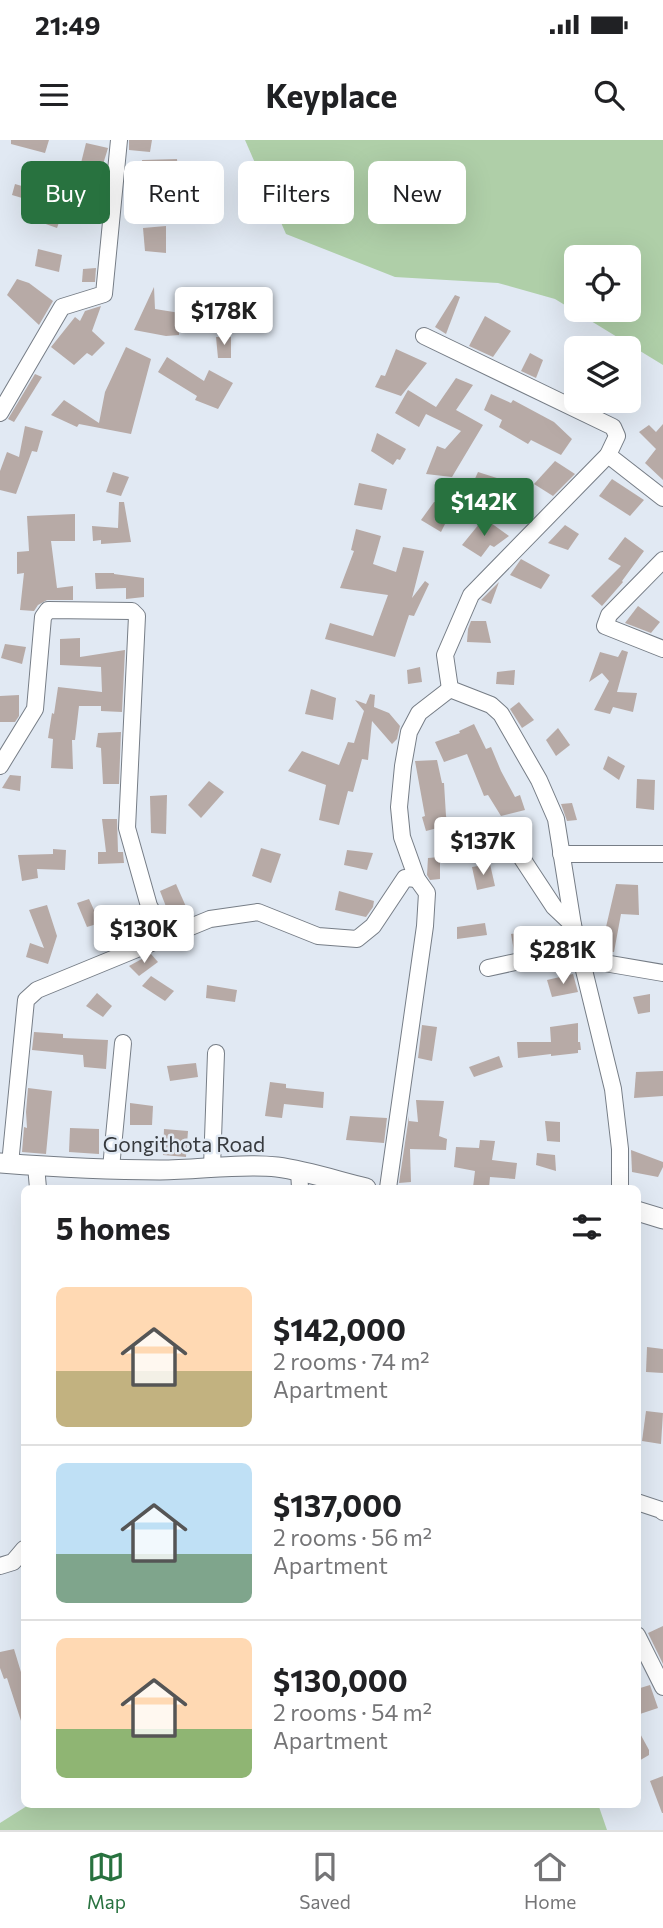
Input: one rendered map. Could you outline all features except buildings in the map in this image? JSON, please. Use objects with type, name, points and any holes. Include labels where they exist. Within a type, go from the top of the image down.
[{"type":"street","points":[[0,412],[62,307],[104,294],[119,140]]},
{"type":"street","points":[[424,337],[613,427],[617,436],[608,455],[471,595],[445,655],[450,689]]},
{"type":"street","points":[[608,455],[663,498]]},
{"type":"street","points":[[663,560],[609,615],[605,626],[663,649]]},
{"type":"street","points":[[0,766],[35,709],[43,617],[48,610],[132,611],[137,616],[127,828],[149,906],[167,937]]},
{"type":"street","points":[[450,689],[491,705],[500,714],[539,780],[556,819],[573,925],[613,1089],[620,1149],[620,1185]]},
{"type":"street","points":[[387,1185],[425,926],[427,893],[417,879],[402,837],[399,807],[403,766],[409,732],[419,713],[450,689]]},
{"type":"street","points":[[502,828],[554,907],[573,925]]},
{"type":"street","points":[[561,853],[663,854]]},
{"type":"street","points":[[5,1163],[26,1000],[37,990],[210,919],[258,912],[318,936],[357,939],[373,926],[405,878],[417,879]]},
{"type":"street","points":[[488,968],[580,954],[663,973]]},
{"type":"street","points":[[111,1168],[123,1044]]},
{"type":"street","points":[[212,1167],[216,1053]]},
{"type":"street","name":"Gongithota Road","points":[[5,1163],[161,1170],[274,1167],[300,1179],[344,1185]]},
{"type":"street","points":[[36,1166],[38,1185]]},
{"type":"street","points":[[641,1213],[663,1219]]},
{"type":"street","points":[[641,1503],[663,1512]]},
{"type":"street","points":[[0,1566],[13,1562],[21,1553]]},
{"type":"street","points":[[641,1643],[663,1688]]},
{"type":"green space","points":[[245,140],[663,140],[663,365],[641,352],[641,336],[616,336],[593,322],[641,322],[641,245],[564,245],[564,304],[555,299],[498,283],[395,277],[286,234],[282,224],[354,224],[354,161],[254,161]]},
{"type":"green space","points":[[24,1808],[599,1808],[607,1830],[0,1830],[0,1823]]}]
